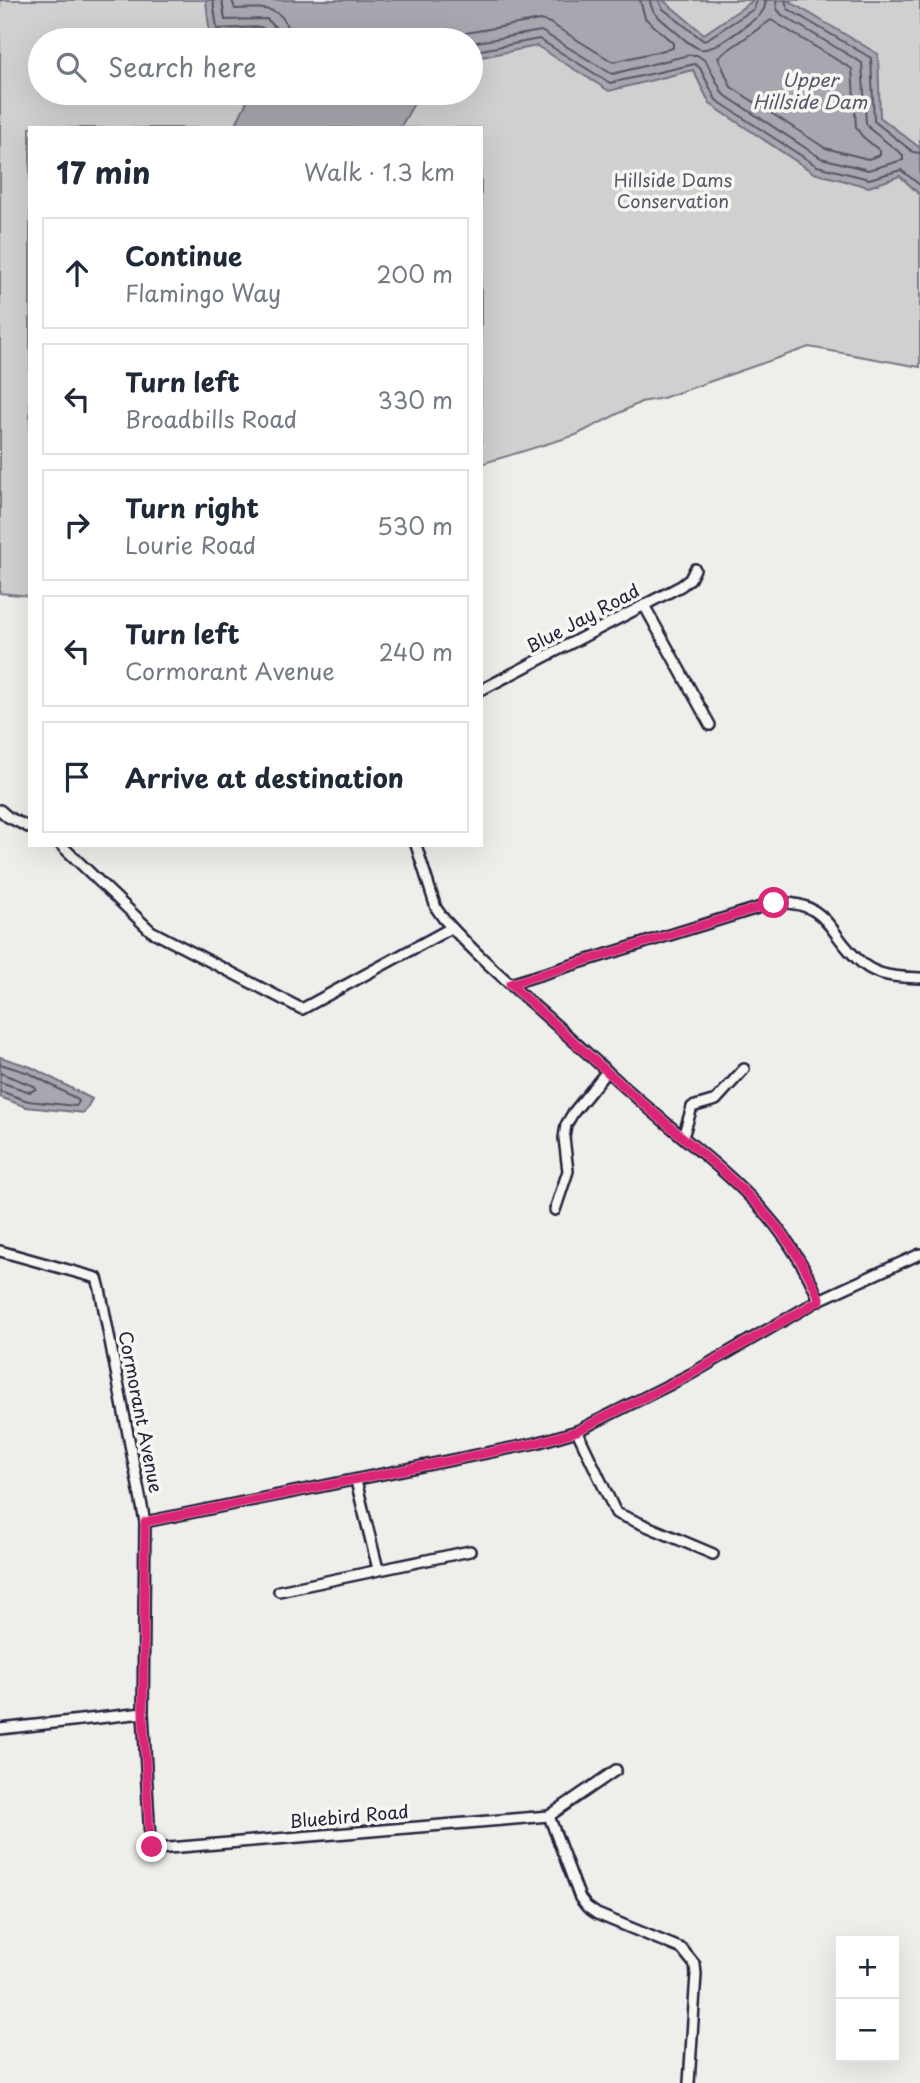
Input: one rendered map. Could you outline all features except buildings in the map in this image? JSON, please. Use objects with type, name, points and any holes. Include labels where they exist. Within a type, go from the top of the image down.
[{"type":"street","name":"Blue Jay Road","points":[[483,689],[681,586],[690,579],[695,569]]},
{"type":"street","points":[[644,605],[710,725]]},
{"type":"street","points":[[0,810],[28,827]]},
{"type":"street","points":[[63,847],[151,931],[302,1009],[451,928]]},
{"type":"street","points":[[417,847],[436,908],[451,928],[607,1071],[744,1188],[786,1236],[820,1300]]},
{"type":"street","points":[[510,984],[774,903],[788,902],[803,904],[812,909],[863,964],[891,977],[920,978]]},
{"type":"street","points":[[683,1137],[692,1107],[716,1100],[744,1069]]},
{"type":"street","points":[[555,1210],[568,1171],[564,1139],[566,1125],[607,1071]]},
{"type":"street","name":"Cormorant Avenue","points":[[0,1251],[97,1278],[145,1522],[143,1713],[152,1847]]},
{"type":"street","points":[[145,1522],[356,1481],[536,1443],[577,1431],[691,1374],[820,1300],[920,1254]]},
{"type":"street","points":[[577,1431],[616,1513],[713,1554]]},
{"type":"street","points":[[356,1481],[378,1569]]},
{"type":"street","points":[[279,1591],[470,1551]]},
{"type":"street","points":[[0,1729],[143,1713]]},
{"type":"street","points":[[616,1770],[550,1816],[580,1898],[587,1908],[682,1949],[695,1965],[689,2083]]},
{"type":"street","name":"Bluebird Road","points":[[152,1847],[157,1849],[550,1816]]},
{"type":"green space","name":"Hillside Dams Conservation","points":[[0,0],[920,0],[920,367],[809,347],[663,398],[641,402],[576,435],[483,463],[483,126],[28,126],[28,596],[0,593]]},
{"type":"water","name":"Upper Hillside Dam","points":[[206,0],[663,0],[704,34],[754,0],[787,0],[878,54],[880,117],[920,148],[920,195],[900,176],[869,187],[814,173],[710,104],[693,70],[609,91],[537,46],[483,57],[483,28],[209,28]]},
{"type":"water","points":[[245,105],[413,105],[401,126],[235,126]]},
{"type":"water","points":[[0,1057],[31,1067],[92,1099],[84,1113],[26,1107],[0,1097]]},
{"type":"route","points":[[152,1847],[143,1713],[145,1522],[356,1481],[536,1443],[577,1431],[691,1374],[820,1300],[786,1236],[744,1188],[510,984],[774,903]]}]
